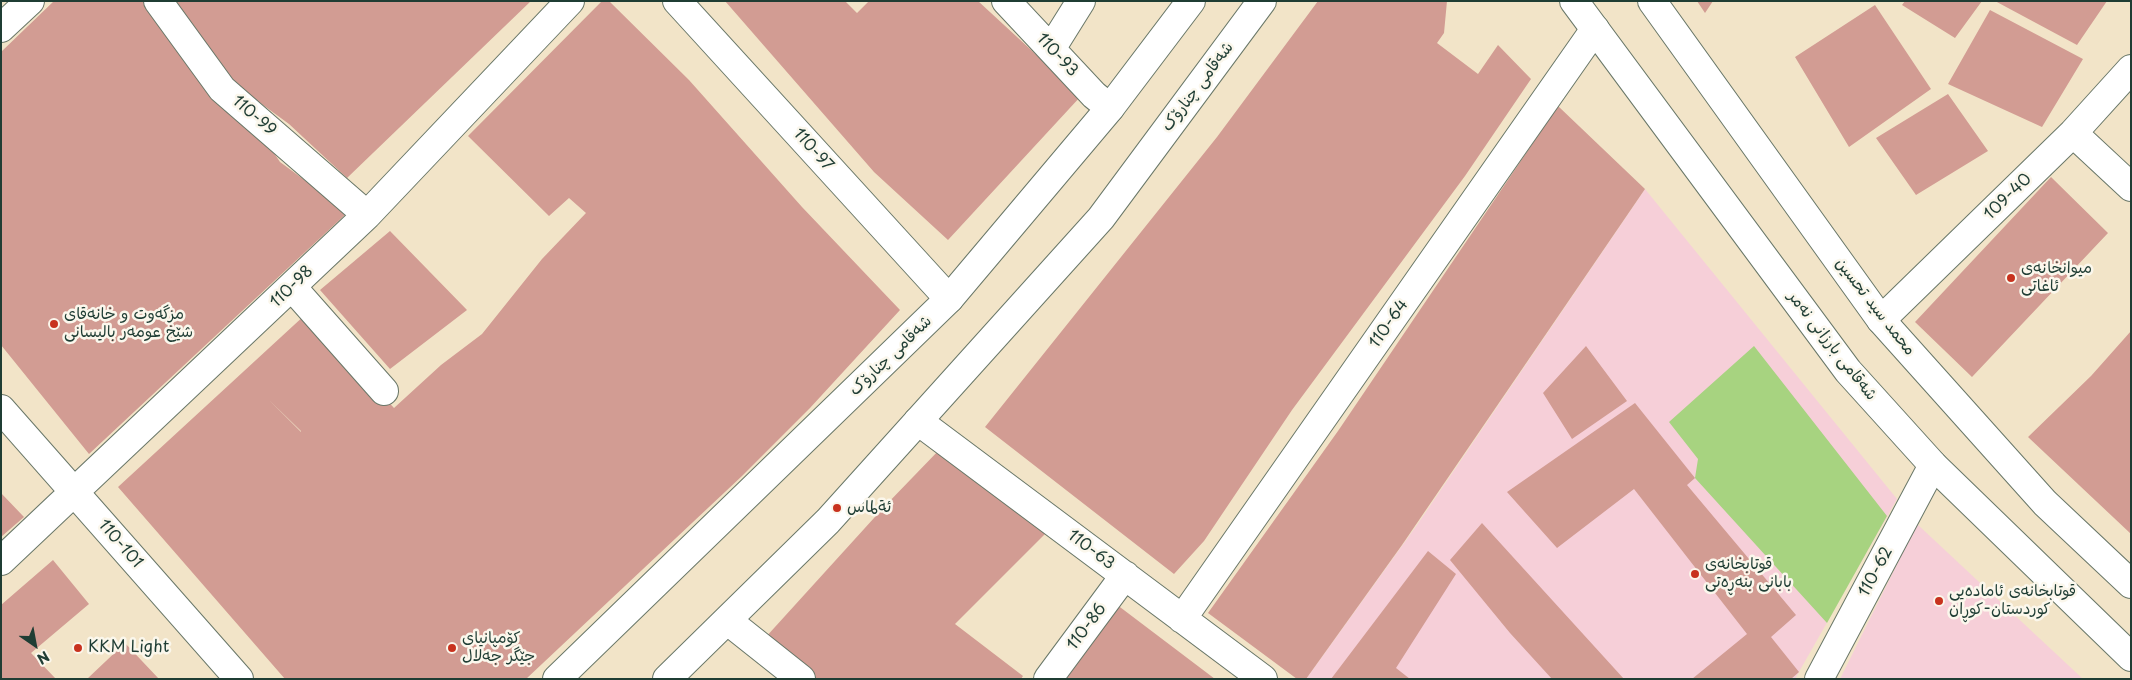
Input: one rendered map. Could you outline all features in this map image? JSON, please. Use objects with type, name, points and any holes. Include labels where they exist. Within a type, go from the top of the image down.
[{"type":"street","points":[[1,28],[30,1]]},
{"type":"street","name":"110-99","points":[[158,1],[222,89],[367,215]]},
{"type":"street","name":"110-98","points":[[1,561],[292,288],[367,215],[570,1]]},
{"type":"street","name":"110-97","points":[[677,1],[949,299]]},
{"type":"street","name":"110-93","points":[[1006,1],[1094,95],[1110,108]]},
{"type":"street","points":[[1051,49],[1081,1]]},
{"type":"street","name":"شەقامی چنارۆک","points":[[557,679],[949,299],[1110,108],[1191,1]]},
{"type":"street","name":"شەقامی چنارۆک","points":[[667,679],[828,521],[1101,218],[1262,1]]},
{"type":"street","name":"شەقامی بارزانی نەمر","points":[[1574,1],[1848,371],[1933,465],[2131,656]]},
{"type":"street","name":"محمد سید تحسین","points":[[1652,1],[1881,320],[2045,503],[2131,584]]},
{"type":"street","name":"110-64","points":[[1182,619],[1595,29]]},
{"type":"street","name":"109-40","points":[[1881,320],[2074,133],[2131,70]]},
{"type":"street","points":[[2074,133],[2131,187]]},
{"type":"street","points":[[292,288],[384,391]]},
{"type":"street","name":"110-101","points":[[1,409],[239,679]]},
{"type":"street","name":"110-63","points":[[918,421],[1263,679]]},
{"type":"street","name":"110-62","points":[[1819,679],[1933,465]]},
{"type":"street","name":"110-86","points":[[1048,679],[1125,575]]},
{"type":"street","points":[[728,621],[801,679]]},
{"type":"shaded area","points":[[1645,189],[1897,499],[1795,679],[1306,679],[1417,525]]},
{"type":"shaded area","name":"قوتابخانەی ئامادەیی کوردستان-کوڕان","points":[[1917,524],[2083,679],[1840,679]]},
{"type":"green space","points":[[1754,346],[1887,516],[1827,623],[1695,478],[1698,459],[1669,422]]},
{"type":"building","points":[[54,1],[151,1],[264,138],[280,162],[348,212],[89,454],[1,345],[1,52]]},
{"type":"building","points":[[170,1],[531,1],[347,178],[289,124],[226,78]]},
{"type":"building","points":[[602,1],[609,1],[689,80],[802,207],[900,310],[810,408],[742,476],[526,679],[285,679],[118,487],[306,314],[394,408],[441,365],[482,334],[542,259],[586,213],[569,198],[549,216],[468,136]],"holes":[[[269,400],[301,431],[301,432]]]},
{"type":"building","points":[[725,1],[845,1],[857,13],[869,1],[978,1],[1081,96],[948,240],[874,172]]},
{"type":"building","points":[[1318,1],[1447,1],[1444,33],[1437,43],[1478,74],[1498,45],[1531,79],[1465,176],[1292,410],[1204,541],[1174,574],[985,427],[1217,137]]},
{"type":"building","points":[[1697,1],[1713,1],[1705,13]]},
{"type":"building","points":[[1905,1],[1982,1],[1955,38],[1902,5]]},
{"type":"building","points":[[1995,1],[2107,1],[2077,45]]},
{"type":"building","points":[[1875,5],[1931,89],[1849,147],[1795,57]]},
{"type":"building","points":[[1990,10],[2083,59],[2042,127],[1948,84]]},
{"type":"building","points":[[1948,94],[1988,151],[1916,195],[1876,138]]},
{"type":"building","points":[[1558,106],[1645,189],[1402,545],[1306,679],[1297,679],[1208,613],[1338,431]]},
{"type":"building","name":"میوانخانەی ئاغاتی","points":[[2051,177],[2108,233],[1972,377],[1915,322]]},
{"type":"building","points":[[390,231],[467,310],[390,369],[320,290]]},
{"type":"building","points":[[2131,331],[2131,534],[2028,437],[2091,376]]},
{"type":"building","points":[[1586,346],[1627,401],[1572,439],[1543,393]]},
{"type":"building","points":[[1635,403],[1695,478],[1687,485],[1796,615],[1771,637],[1799,672],[1791,679],[1692,679],[1747,634],[1634,489],[1557,548],[1507,492]]},
{"type":"building","points":[[941,448],[1047,532],[955,624],[1023,676],[1021,679],[816,679],[765,638],[884,507]]},
{"type":"building","points":[[1,493],[24,517],[1,537]]},
{"type":"building","points":[[1482,523],[1624,679],[1552,679],[1510,633],[1450,560]]},
{"type":"building","points":[[1428,551],[1456,574],[1396,668],[1410,679],[1331,679]]},
{"type":"building","points":[[53,560],[89,604],[31,653],[56,679],[1,679],[1,605]]},
{"type":"building","points":[[1108,598],[1215,679],[1052,679]]},
{"type":"building","points":[[125,643],[159,679],[87,679]]},
{"type":"place","name":"میوانخانەی ئاغاتی","points":[[2011,278]]},
{"type":"place","name":"مزگەوت و خانەقای شێخ عومەر بالیسانی","points":[[54,324]]},
{"type":"place","name":"ئةلماس","points":[[837,508]]},
{"type":"place","name":"قوتابخانەی بابانی بنەڕەتی","points":[[1695,574]]},
{"type":"place","name":"قوتابخانەی ئامادەیی کوردستان-کوڕان","points":[[1939,601]]},
{"type":"place","name":"KKM Light","points":[[78,648]]},
{"type":"place","name":"کۆمپانیای جێگر جەلال","points":[[452,648]]}]
